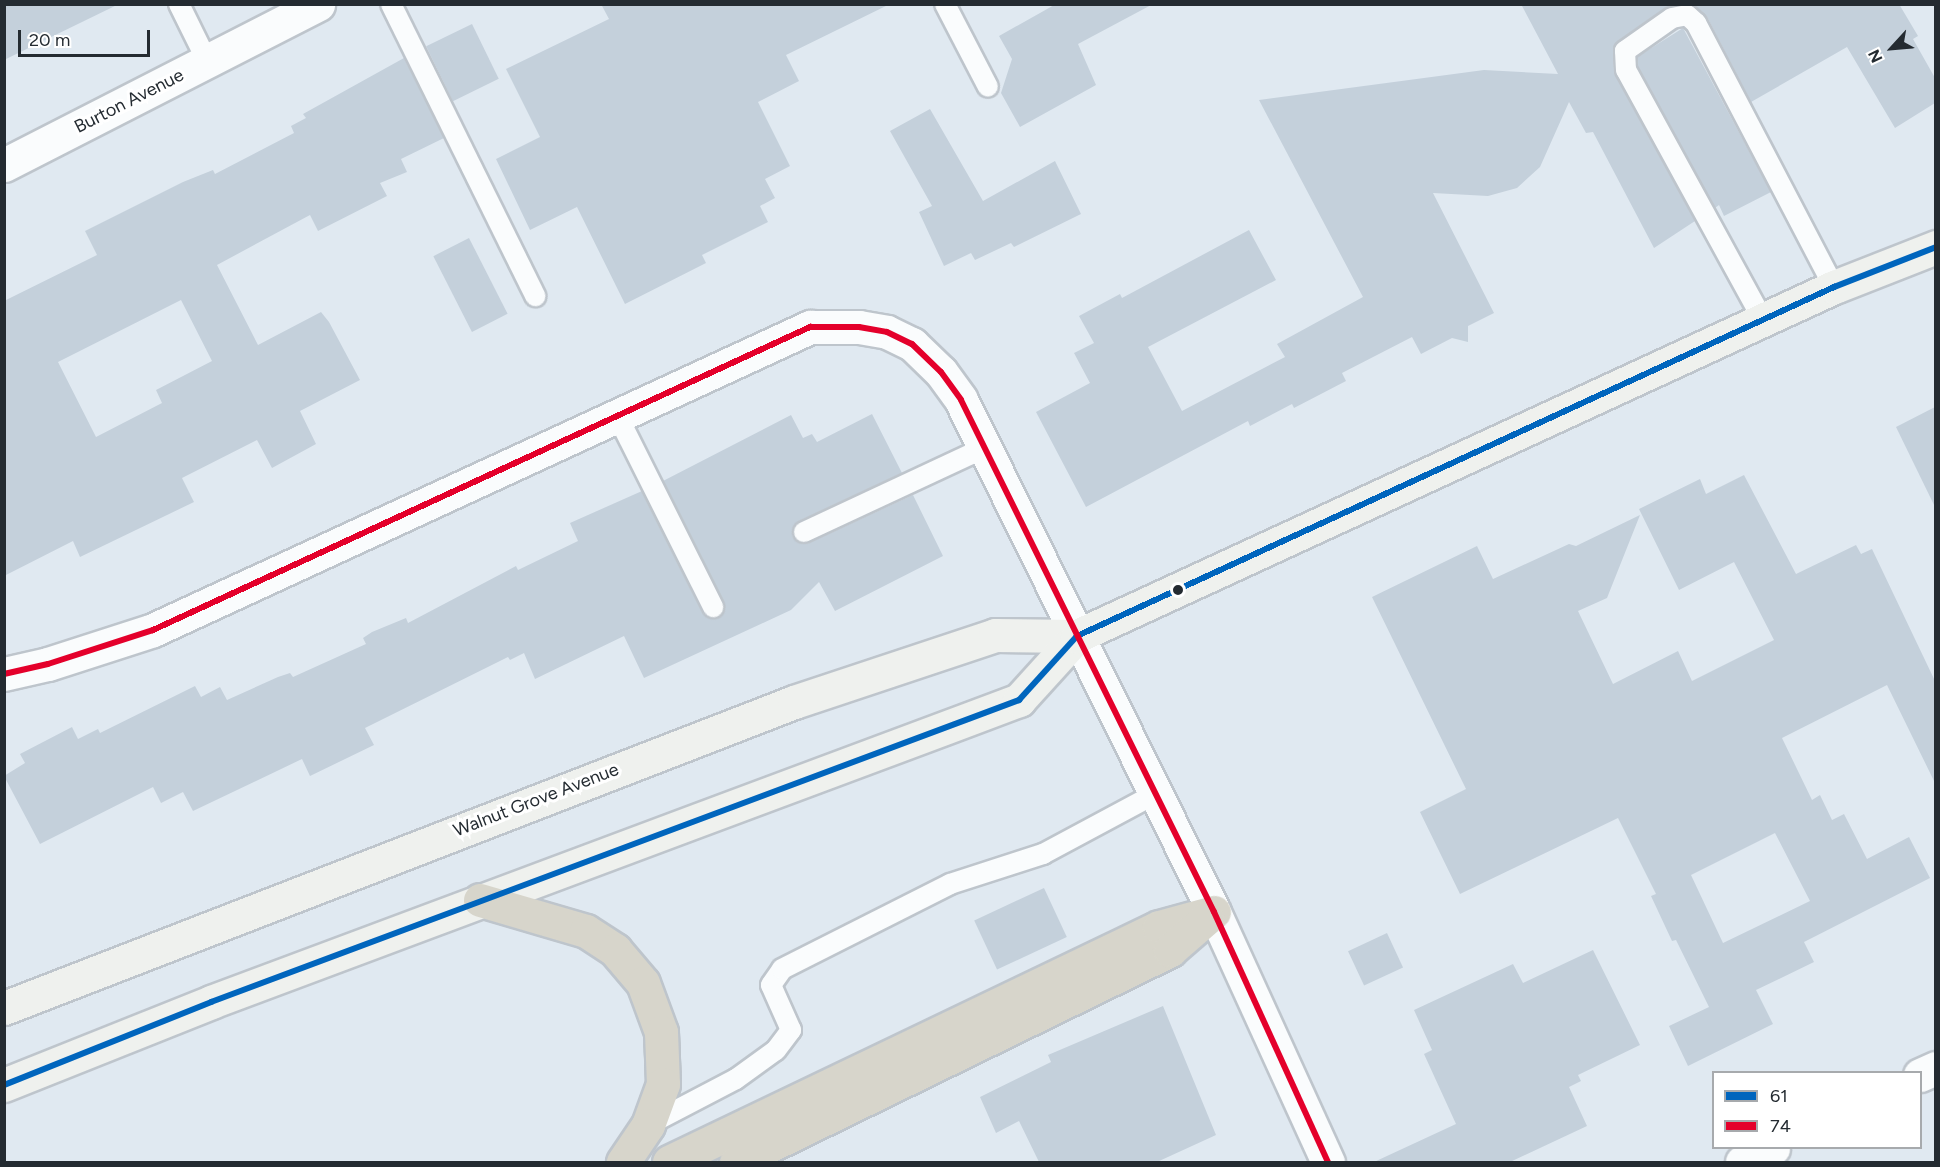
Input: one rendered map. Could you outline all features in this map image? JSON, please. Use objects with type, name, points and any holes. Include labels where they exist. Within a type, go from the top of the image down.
[{"type":"highway","points":[[480,900],[586,931],[615,950],[643,983],[661,1032],[663,1084],[648,1125],[622,1162]]},
{"type":"highway","points":[[669,1162],[1158,927],[1215,912]]},
{"type":"highway","points":[[736,1162],[1170,950],[1215,912]]},
{"type":"main road","name":"Walnut Grove Avenue","points":[[4,1085],[480,900],[1019,700],[1077,636],[1834,287],[1935,247]]},
{"type":"main road","name":"Walnut Grove Avenue","points":[[4,1008],[794,702],[995,635],[1077,636]]},
{"type":"street","name":"Burton Avenue","points":[[4,165],[207,61],[301,8]]},
{"type":"street","points":[[4,674],[48,664],[153,630],[810,327],[859,327],[887,332],[912,344],[941,372],[961,400],[1215,912],[1328,1162]]},
{"type":"street","points":[[1742,1162],[1771,1149]]},
{"type":"lane","points":[[179,4],[207,61]]},
{"type":"lane","points":[[391,4],[535,296]]},
{"type":"lane","points":[[945,4],[988,87]]},
{"type":"lane","points":[[1763,320],[1626,70],[1625,51],[1672,18],[1687,15],[1696,23],[1834,287]]},
{"type":"lane","points":[[617,415],[712,607]]},
{"type":"lane","points":[[804,532],[984,448]]},
{"type":"lane","points":[[648,1125],[736,1079],[776,1050],[790,1030],[771,985],[782,969],[950,884],[1043,854],[1155,794]]},
{"type":"building","points":[[4,4],[119,4],[4,60]]},
{"type":"building","points":[[601,4],[890,4],[786,55],[799,81],[758,102],[790,166],[765,179],[775,198],[760,206],[768,222],[702,255],[706,263],[625,304],[577,207],[530,230],[496,159],[540,137],[506,69],[609,19]]},
{"type":"building","points":[[1056,4],[1153,4],[1078,44],[1096,85],[1020,127],[1001,93],[1012,59],[999,36]]},
{"type":"building","points":[[1521,4],[1678,4],[1665,8],[1618,42],[1613,51],[1614,71],[1695,221],[1654,248],[1593,132],[1586,133],[1569,102],[1540,167],[1517,188],[1488,196],[1433,193],[1494,313],[1468,326],[1468,342],[1452,338],[1421,354],[1412,337],[1342,373],[1346,381],[1294,408],[1292,404],[1250,426],[1248,421],[1086,507],[1036,412],[1090,383],[1074,353],[1094,343],[1079,316],[1120,294],[1122,298],[1249,230],[1276,280],[1148,347],[1182,411],[1285,357],[1277,344],[1363,297],[1259,100],[1484,70],[1558,74]]},
{"type":"building","points":[[1692,4],[1899,4],[1918,36],[1913,39],[1935,78],[1935,103],[1895,128],[1847,47],[1751,102],[1707,17]]},
{"type":"building","points":[[472,24],[499,79],[453,101],[426,46]]},
{"type":"building","points":[[1683,28],[1771,192],[1724,216],[1719,205],[1715,208],[1638,67],[1637,57]]},
{"type":"building","points":[[404,58],[444,138],[401,159],[407,172],[380,183],[387,196],[318,231],[310,215],[217,265],[258,345],[321,312],[329,322],[360,380],[300,411],[316,444],[272,468],[257,440],[182,478],[194,502],[80,557],[73,541],[4,576],[4,301],[97,255],[85,231],[183,182],[213,170],[215,174],[294,133],[291,126],[306,118],[303,114]],"holes":[[[181,300],[212,361],[156,390],[162,403],[96,437],[58,362]]]},
{"type":"building","points":[[930,109],[983,201],[1055,161],[1081,214],[1014,247],[1011,243],[975,260],[971,253],[944,266],[919,212],[932,206],[890,131]]},
{"type":"building","points":[[469,238],[508,314],[472,332],[433,256]]},
{"type":"building","points":[[1935,407],[1935,507],[1896,427]]},
{"type":"building","points":[[872,414],[902,473],[799,521],[792,530],[793,538],[802,544],[809,543],[913,495],[943,556],[835,611],[819,582],[791,610],[644,678],[624,636],[535,679],[524,653],[510,660],[508,657],[365,728],[374,745],[310,776],[302,759],[193,811],[183,792],[161,803],[153,787],[40,844],[4,776],[25,763],[20,754],[72,727],[78,739],[98,729],[100,733],[195,686],[201,697],[220,687],[227,700],[278,677],[290,673],[293,677],[366,644],[363,638],[372,632],[406,618],[408,623],[516,566],[518,570],[578,541],[570,523],[642,491],[702,612],[707,617],[718,618],[723,613],[724,602],[663,481],[791,415],[803,438],[812,434],[817,442]]},
{"type":"building","points":[[1744,475],[1796,574],[1856,545],[1861,554],[1872,549],[1935,681],[1935,783],[1887,685],[1782,738],[1812,800],[1820,795],[1832,820],[1844,814],[1867,859],[1909,837],[1930,878],[1804,942],[1814,962],[1756,990],[1773,1024],[1688,1066],[1669,1026],[1709,1007],[1676,940],[1672,941],[1651,896],[1656,894],[1618,818],[1460,894],[1420,812],[1466,789],[1372,597],[1477,546],[1493,579],[1569,544],[1576,546],[1640,515],[1607,598],[1578,611],[1613,684],[1678,651],[1692,681],[1774,640],[1734,562],[1679,590],[1639,509],[1700,479],[1706,494]],"holes":[[[1775,833],[1810,901],[1723,943],[1691,875]]]},
{"type":"building","points":[[1044,888],[1067,937],[997,969],[974,921]]},
{"type":"building","points":[[1387,933],[1403,967],[1364,986],[1348,951]]},
{"type":"building","points":[[1593,950],[1640,1045],[1578,1075],[1581,1081],[1569,1087],[1587,1126],[1510,1162],[1374,1162],[1456,1124],[1424,1054],[1432,1050],[1414,1010],[1513,964],[1523,983]]},
{"type":"building","points":[[1163,1006],[1216,1135],[1157,1162],[1039,1162],[1019,1121],[996,1133],[980,1097],[1051,1062],[1048,1055]]},
{"type":"transit line","name":"61","points":[[4,1085],[211,1002],[1019,700],[1077,636],[1834,287],[1936,247]]},
{"type":"transit line","name":"74","points":[[4,674],[48,664],[153,630],[810,327],[859,327],[887,332],[912,344],[941,372],[961,400],[1214,912],[1328,1162]]}]
